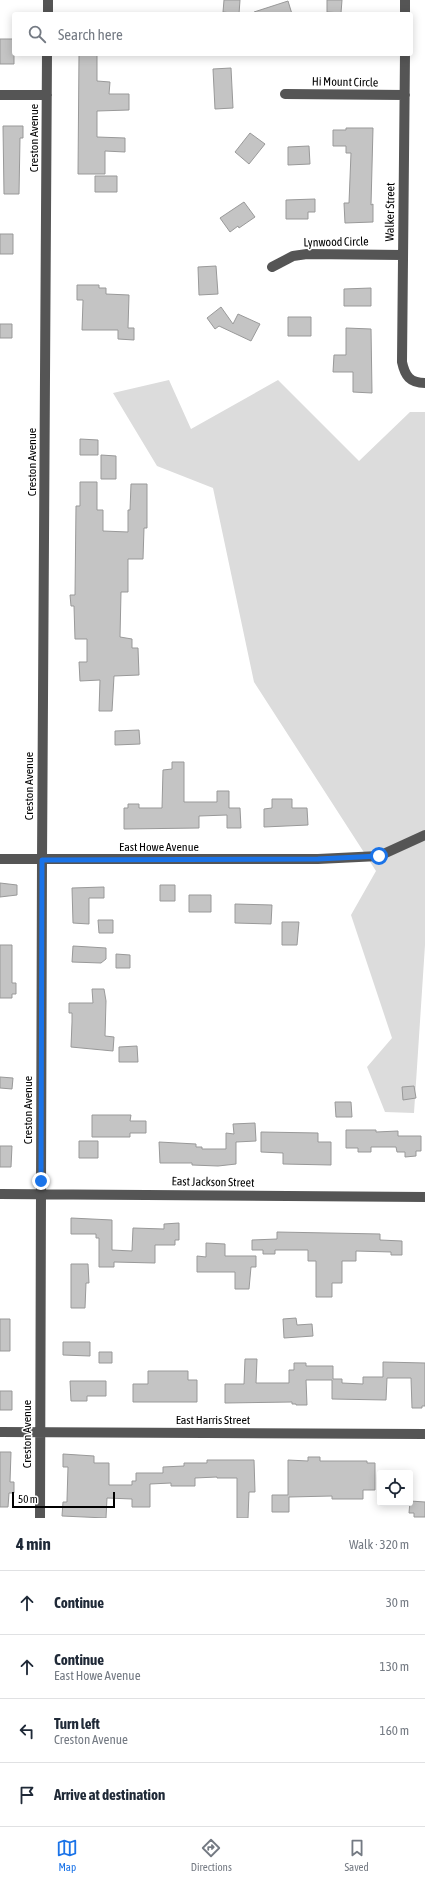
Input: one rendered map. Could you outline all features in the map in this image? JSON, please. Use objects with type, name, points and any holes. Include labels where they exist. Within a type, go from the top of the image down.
[{"type":"street","points":[[48,0],[48,12]]},
{"type":"street","points":[[405,0],[405,12]]},
{"type":"street","name":"Creston Avenue","points":[[40,1518],[47,56]]},
{"type":"street","name":"Walker Street","points":[[405,56],[403,255],[404,370],[408,378],[416,383],[425,383]]},
{"type":"street","points":[[0,95],[47,94]]},
{"type":"street","name":"Hi Mount Circle","points":[[285,94],[405,95]]},
{"type":"street","name":"Lynwood Circle","points":[[272,267],[293,256],[307,254],[403,255]]},
{"type":"street","name":"East Howe Avenue","points":[[0,859],[318,859],[379,856],[425,835]]},
{"type":"street","name":"East Jackson Street","points":[[0,1194],[425,1197]]},
{"type":"street","name":"East Harris Street","points":[[0,1432],[425,1434]]},
{"type":"shaded area","points":[[169,380],[191,429],[278,380],[359,461],[410,412],[425,412],[425,945],[414,1113],[385,1112],[367,1067],[392,1038],[351,915],[376,871],[254,682],[213,488],[157,466],[113,393]]},
{"type":"building","points":[[224,0],[240,0],[239,12],[223,12]]},
{"type":"building","points":[[327,0],[342,0],[341,12],[327,12]]},
{"type":"building","points":[[288,1],[291,12],[254,12]]},
{"type":"building","points":[[0,39],[12,39],[12,56],[14,56],[14,64],[0,64]]},
{"type":"building","points":[[79,56],[97,56],[97,81],[110,82],[109,94],[129,94],[129,110],[97,111],[97,137],[125,138],[125,152],[105,151],[105,174],[78,174]]},
{"type":"building","points":[[231,68],[233,108],[215,109],[213,69]]},
{"type":"building","points":[[3,126],[23,126],[23,138],[20,138],[19,194],[4,194]]},
{"type":"building","points":[[346,128],[373,128],[371,205],[373,204],[373,222],[345,223],[344,203],[349,203],[351,153],[346,153],[346,146],[333,146],[333,130],[346,130]]},
{"type":"building","points":[[250,133],[265,144],[249,164],[235,152]]},
{"type":"building","points":[[309,146],[310,164],[288,165],[288,147]]},
{"type":"building","points":[[95,176],[117,176],[117,192],[95,192]]},
{"type":"building","points":[[315,199],[315,212],[308,212],[308,219],[286,219],[286,200]]},
{"type":"building","points":[[244,202],[255,217],[239,228],[238,226],[230,232],[220,218]]},
{"type":"building","points":[[0,234],[13,234],[13,254],[0,254]]},
{"type":"building","points":[[216,266],[218,294],[199,295],[198,267]]},
{"type":"building","points":[[77,285],[99,285],[99,288],[106,288],[106,294],[129,295],[128,328],[134,328],[134,340],[118,339],[118,330],[82,330],[83,300],[77,300]]},
{"type":"building","points":[[371,288],[371,306],[344,306],[344,289]]},
{"type":"building","points":[[221,307],[233,324],[238,314],[260,324],[251,341],[219,326],[215,329],[207,318]]},
{"type":"building","points":[[288,317],[311,317],[311,336],[288,336]]},
{"type":"building","points":[[0,324],[12,324],[12,338],[0,338]]},
{"type":"building","points":[[346,328],[371,329],[372,393],[353,392],[353,372],[333,372],[334,355],[346,355]]},
{"type":"building","points":[[80,439],[98,440],[98,455],[80,455]]},
{"type":"building","points":[[101,455],[116,456],[116,479],[101,479]]},
{"type":"building","points":[[80,482],[97,482],[97,510],[103,510],[103,531],[128,532],[128,510],[130,510],[131,484],[147,484],[147,528],[144,528],[143,559],[128,559],[128,592],[121,592],[120,637],[132,639],[132,648],[138,648],[139,675],[114,676],[112,711],[99,711],[100,680],[80,681],[79,662],[87,662],[87,639],[75,639],[74,606],[71,606],[70,595],[75,595],[76,506],[80,506]]},
{"type":"building","points":[[139,730],[140,744],[115,745],[115,731]]},
{"type":"building","points":[[172,762],[184,762],[184,802],[217,802],[217,791],[229,791],[229,808],[240,808],[241,828],[227,828],[227,815],[199,816],[199,828],[124,829],[124,808],[128,808],[128,804],[139,804],[139,808],[162,808],[163,770],[172,769]]},
{"type":"building","points":[[272,799],[292,799],[292,808],[307,808],[308,825],[264,827],[264,809],[272,808]]},
{"type":"building","points":[[0,883],[17,885],[17,895],[0,897]]},
{"type":"building","points":[[160,885],[175,885],[175,901],[160,901]]},
{"type":"building","points":[[104,887],[104,898],[89,898],[89,924],[73,923],[72,888]]},
{"type":"building","points":[[189,895],[211,895],[211,912],[189,912]]},
{"type":"building","points":[[235,904],[272,905],[271,924],[235,923]]},
{"type":"building","points":[[98,920],[113,920],[113,933],[99,933]]},
{"type":"building","points":[[282,922],[299,922],[297,945],[282,945]]},
{"type":"building","points":[[0,945],[12,945],[12,983],[16,983],[16,994],[12,994],[12,998],[0,998]]},
{"type":"building","points":[[73,946],[106,948],[106,959],[101,963],[72,962]]},
{"type":"building","points":[[116,954],[130,955],[130,968],[116,968]]},
{"type":"building","points":[[92,989],[104,989],[106,1001],[105,1036],[114,1037],[113,1051],[71,1047],[72,1013],[69,1013],[69,1003],[93,1003]]},
{"type":"building","points":[[137,1046],[138,1062],[119,1062],[119,1047]]},
{"type":"building","points":[[0,1077],[13,1078],[12,1089],[0,1088]]},
{"type":"building","points":[[414,1086],[416,1098],[403,1100],[402,1087]]},
{"type":"building","points":[[335,1102],[351,1102],[352,1117],[336,1117]]},
{"type":"building","points":[[92,1115],[131,1115],[130,1121],[146,1121],[146,1133],[130,1133],[130,1137],[92,1137]]},
{"type":"building","points":[[255,1123],[256,1141],[236,1142],[236,1164],[218,1166],[192,1165],[192,1163],[160,1163],[159,1142],[196,1144],[196,1147],[202,1147],[202,1149],[226,1149],[226,1133],[234,1134],[233,1124]]},
{"type":"building","points":[[346,1130],[376,1130],[376,1132],[398,1131],[398,1136],[421,1136],[421,1151],[416,1151],[416,1156],[405,1157],[405,1152],[397,1152],[396,1147],[371,1147],[371,1152],[358,1152],[358,1148],[346,1148]]},
{"type":"building","points":[[261,1132],[318,1133],[318,1142],[331,1142],[331,1165],[283,1164],[283,1153],[261,1152]]},
{"type":"building","points":[[79,1141],[98,1141],[98,1158],[79,1158]]},
{"type":"building","points":[[0,1146],[12,1146],[11,1167],[0,1167]]},
{"type":"building","points":[[71,1218],[112,1220],[112,1250],[132,1251],[133,1228],[164,1229],[164,1224],[179,1223],[179,1240],[175,1240],[175,1245],[155,1245],[155,1263],[114,1262],[114,1267],[99,1267],[99,1238],[96,1238],[96,1234],[71,1234]]},
{"type":"building","points":[[277,1232],[380,1234],[380,1240],[402,1241],[402,1255],[391,1255],[391,1252],[356,1251],[356,1261],[342,1261],[342,1283],[332,1283],[332,1297],[316,1297],[316,1261],[308,1261],[308,1250],[275,1250],[275,1254],[263,1254],[263,1250],[252,1250],[252,1240],[277,1239]]},
{"type":"building","points":[[206,1243],[225,1244],[225,1256],[256,1256],[256,1267],[251,1267],[249,1289],[235,1289],[235,1272],[197,1272],[197,1256],[206,1257]]},
{"type":"building","points":[[71,1264],[88,1264],[89,1283],[86,1283],[85,1308],[71,1308]]},
{"type":"building","points":[[296,1318],[297,1325],[312,1324],[313,1336],[284,1338],[283,1319]]},
{"type":"building","points":[[0,1319],[10,1319],[10,1351],[0,1351]]},
{"type":"building","points":[[63,1342],[90,1342],[90,1356],[63,1355]]},
{"type":"building","points":[[99,1352],[112,1352],[112,1363],[99,1363]]},
{"type":"building","points":[[245,1359],[257,1359],[256,1383],[289,1383],[289,1370],[294,1370],[294,1363],[306,1363],[306,1366],[333,1366],[333,1379],[342,1379],[342,1383],[363,1384],[363,1377],[383,1377],[383,1362],[425,1363],[425,1406],[422,1406],[422,1408],[412,1408],[411,1378],[387,1378],[386,1400],[332,1399],[332,1380],[306,1380],[307,1405],[296,1405],[292,1404],[292,1402],[225,1403],[225,1384],[244,1384]]},
{"type":"building","points":[[148,1371],[188,1371],[188,1380],[197,1380],[197,1402],[133,1402],[133,1384],[148,1384]]},
{"type":"building","points":[[70,1381],[106,1381],[106,1396],[87,1396],[87,1401],[71,1401]]},
{"type":"building","points":[[0,1391],[12,1391],[12,1410],[0,1410]]},
{"type":"building","points":[[0,1452],[11,1452],[10,1482],[14,1482],[14,1493],[9,1493],[8,1507],[0,1507]]},
{"type":"building","points":[[63,1454],[94,1456],[94,1463],[109,1463],[109,1485],[132,1485],[132,1481],[136,1481],[136,1473],[163,1473],[163,1467],[184,1466],[184,1463],[207,1463],[207,1460],[254,1460],[255,1492],[249,1492],[248,1518],[237,1518],[237,1478],[217,1477],[195,1478],[195,1486],[171,1486],[171,1483],[150,1484],[150,1507],[132,1507],[132,1499],[107,1498],[106,1518],[62,1516],[63,1502],[67,1502],[68,1467],[63,1467]]},
{"type":"building","points":[[308,1457],[320,1457],[320,1461],[367,1461],[367,1463],[375,1463],[375,1490],[363,1490],[363,1499],[332,1499],[332,1496],[289,1497],[289,1512],[272,1512],[272,1495],[288,1495],[288,1460],[308,1461]]},
{"type":"building","points":[[413,1501],[425,1502],[425,1517],[414,1517],[414,1513],[409,1513],[410,1506],[413,1506]]},
{"type":"route","points":[[41,1181],[42,860],[318,859],[379,856]]}]
